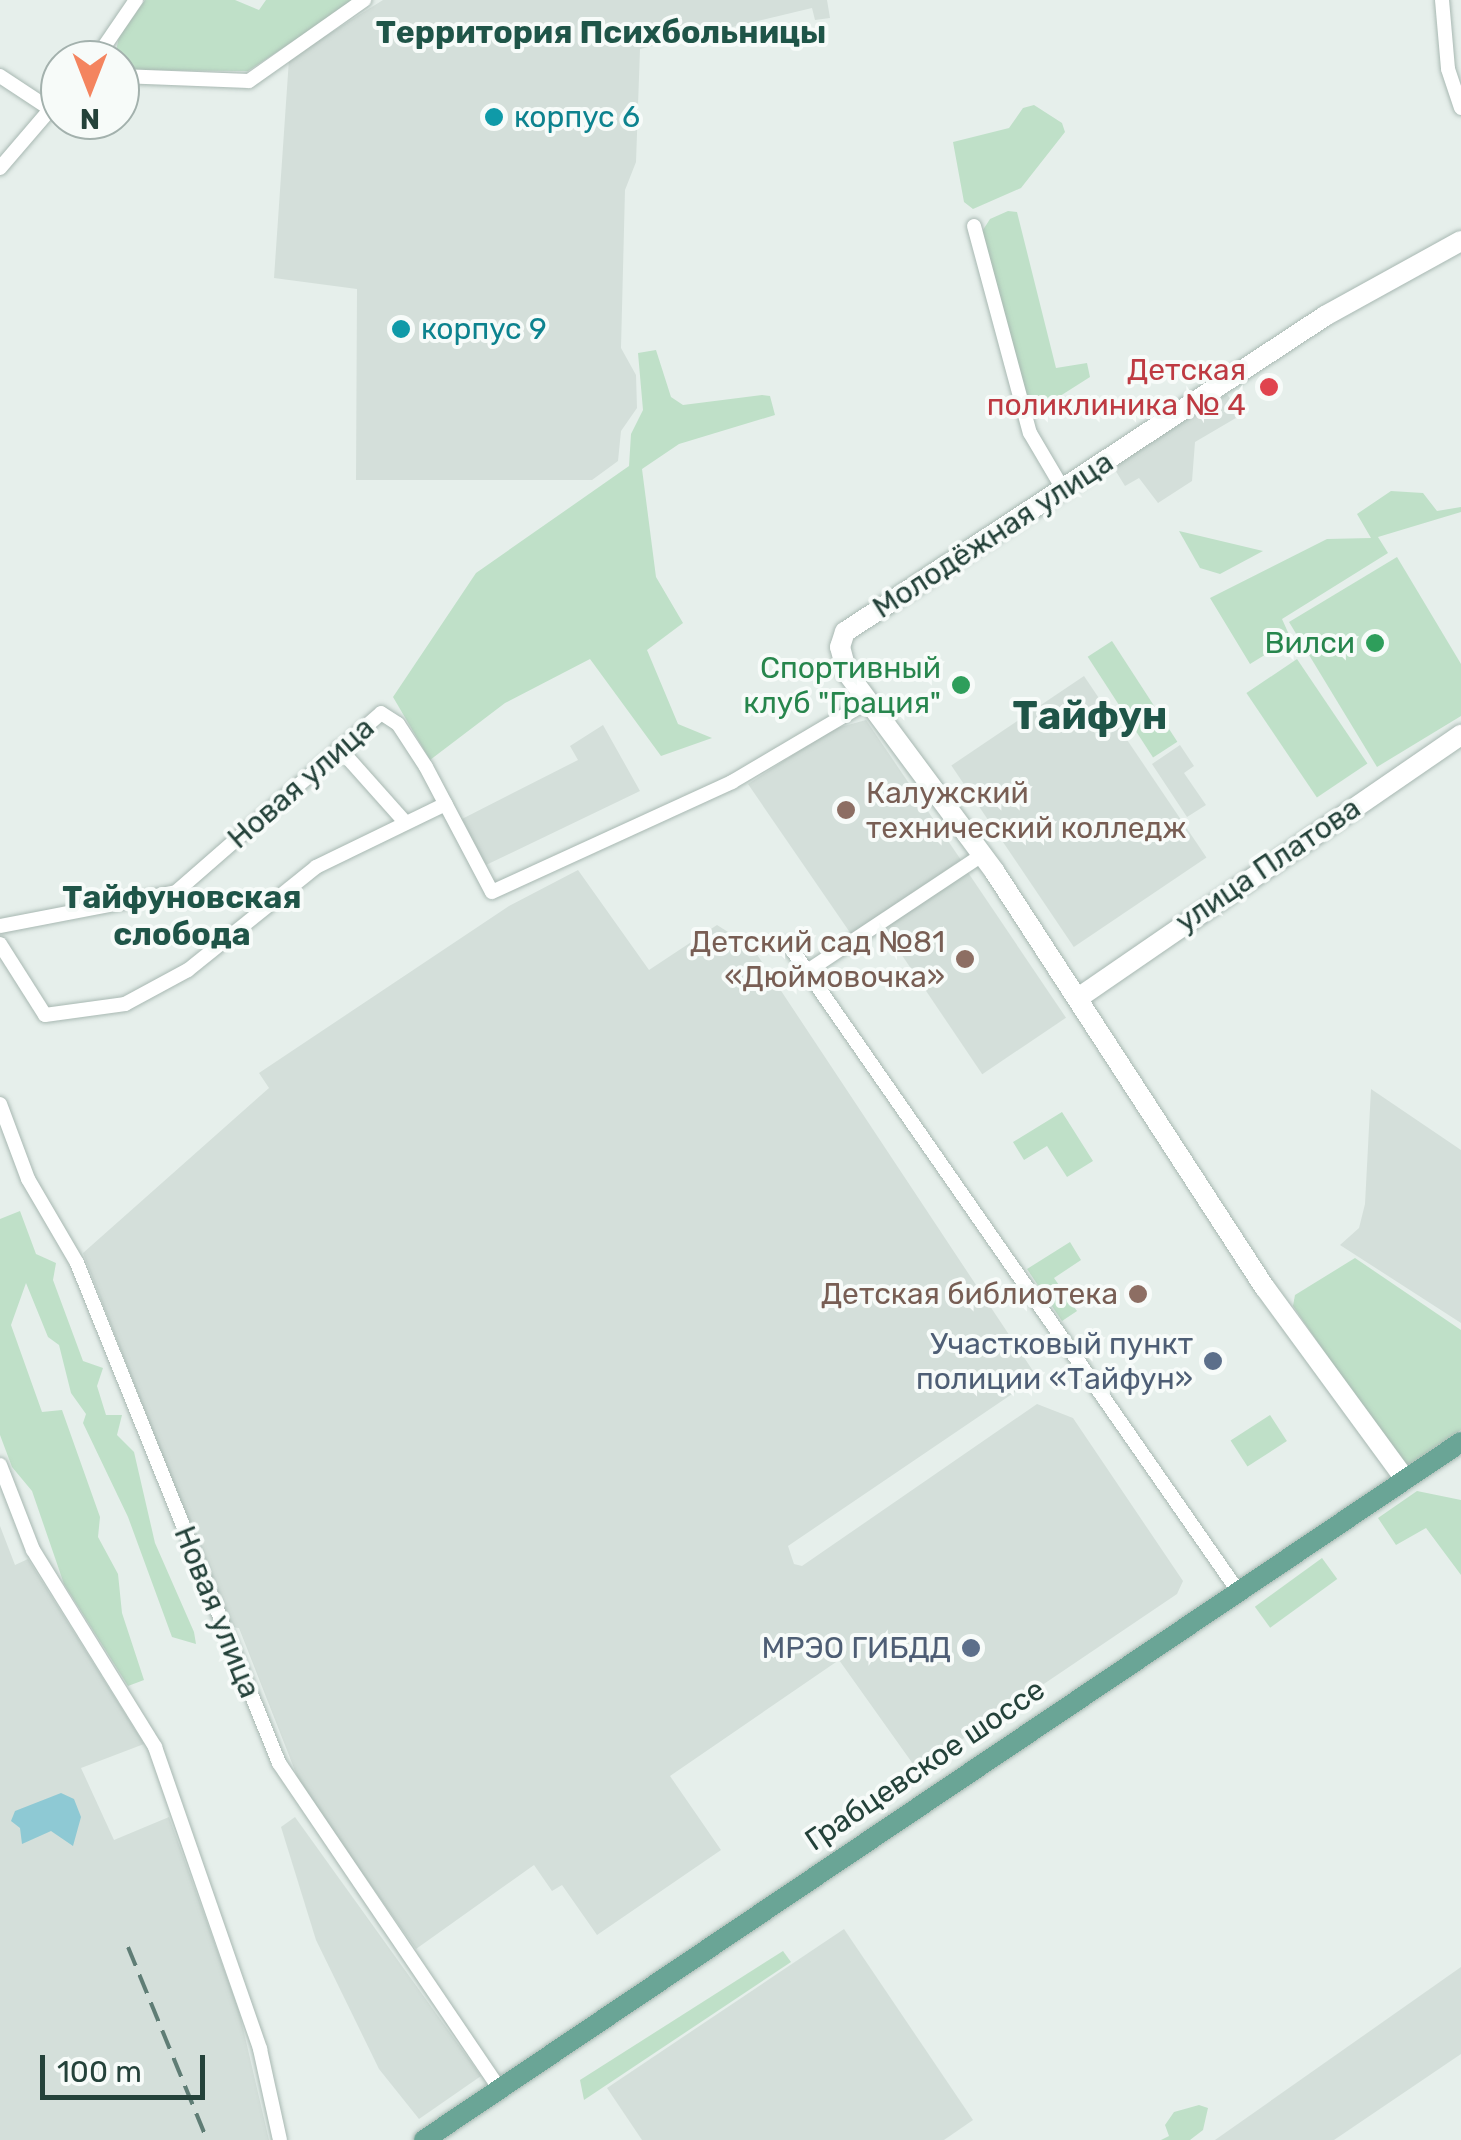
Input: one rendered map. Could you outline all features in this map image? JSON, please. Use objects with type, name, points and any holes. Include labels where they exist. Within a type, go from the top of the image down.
[{"type":"main road","name":"Грабцевское шоссе","points":[[424,2140],[1461,1442]]},
{"type":"street","points":[[109,40],[136,0]]},
{"type":"street","points":[[140,77],[249,81],[364,0]]},
{"type":"street","points":[[1442,0],[1448,70],[1461,108]]},
{"type":"street","points":[[0,76],[40,96]]},
{"type":"street","points":[[0,168],[40,121]]},
{"type":"street","points":[[974,226],[1022,406],[1063,489]]},
{"type":"street","name":"Молодёжная улица","points":[[869,701],[847,672],[840,648],[845,632],[1325,316],[1461,240]]},
{"type":"street","points":[[0,944],[45,1015],[125,1004],[188,970],[316,867],[446,804],[486,887],[502,890],[732,782],[869,701],[979,857],[995,872],[1265,1288],[1404,1479]]},
{"type":"street","name":"Новая улица","points":[[0,926],[176,892],[381,713],[398,724],[446,804]]},
{"type":"street","name":"улица Платова","points":[[1078,998],[1461,736]]},
{"type":"street","points":[[339,748],[404,822]]},
{"type":"street","points":[[806,972],[979,857]]},
{"type":"street","points":[[788,944],[1238,1591]]},
{"type":"street","name":"Новая улица","points":[[0,1104],[20,1163],[77,1263],[279,1763],[498,2087]]},
{"type":"street","points":[[0,1465],[34,1550],[156,1747],[260,2048],[280,2140]]},
{"type":"shaded area","points":[[383,0],[827,0],[830,18],[815,20],[812,8],[640,49],[636,162],[625,190],[621,348],[636,375],[637,408],[621,431],[618,461],[592,480],[356,480],[357,289],[274,278],[289,59]]},
{"type":"shaded area","points":[[1227,394],[1241,415],[1195,442],[1192,481],[1158,503],[1139,478],[1125,486],[1112,465]]},
{"type":"shaded area","points":[[1084,676],[1206,858],[1074,947],[951,765]]},
{"type":"shaded area","name":"Калужский технический колледж","points":[[866,720],[961,860],[851,934],[748,784],[833,729]]},
{"type":"shaded area","points":[[603,725],[640,791],[486,865],[462,819],[578,760],[570,746]]},
{"type":"shaded area","points":[[1180,745],[1194,766],[1184,773],[1206,805],[1187,817],[1152,764]]},
{"type":"shaded area","points":[[578,870],[649,970],[717,925],[752,947],[1037,1377],[788,1546],[794,1564],[802,1566],[1037,1404],[1073,1418],[1183,1581],[1177,1594],[927,1763],[913,1764],[839,1660],[670,1776],[721,1850],[597,1935],[562,1885],[552,1891],[534,1865],[416,1949],[301,1786],[239,1628],[229,1627],[83,1253],[269,1088],[259,1073],[509,906]]},
{"type":"shaded area","name":"Детский сад №81 «Дюймовочка»","points":[[967,871],[1066,1018],[982,1074],[883,927]]},
{"type":"shaded area","points":[[1371,1089],[1461,1150],[1461,1323],[1340,1245],[1359,1228],[1365,1204]]},
{"type":"shaded area","points":[[0,1526],[15,1565],[28,1559],[144,1744],[81,1768],[114,1840],[169,1817],[239,2011],[269,2140],[0,2140]]},
{"type":"shaded area","points":[[295,1817],[481,2076],[419,2119],[379,2069],[316,1940],[281,1827]]},
{"type":"shaded area","points":[[844,1929],[973,2120],[944,2140],[642,2140],[607,2088]]},
{"type":"shaded area","points":[[1461,1967],[1461,2054],[1334,2140],[1215,2140]]},
{"type":"green space","points":[[145,0],[235,0],[259,10],[266,0],[356,0],[248,71],[140,70],[140,40],[118,40]]},
{"type":"green space","points":[[1034,105],[1062,123],[1065,132],[1021,188],[973,209],[964,202],[953,142],[1009,128],[1023,108]]},
{"type":"green space","points":[[1008,211],[1017,212],[1056,368],[1087,363],[1090,377],[1038,410],[1030,408],[981,233],[990,219]]},
{"type":"green space","points":[[656,350],[671,397],[683,405],[762,395],[770,396],[775,415],[679,444],[642,469],[656,577],[683,623],[647,650],[678,724],[712,738],[661,756],[590,659],[505,703],[430,760],[393,697],[476,573],[629,466],[631,434],[643,410],[638,353]]},
{"type":"green space","points":[[1391,491],[1423,493],[1437,511],[1461,507],[1461,512],[1378,537],[1388,553],[1282,619],[1291,639],[1250,664],[1210,598],[1327,539],[1371,538],[1357,514]]},
{"type":"green space","points":[[1179,531],[1263,551],[1220,574],[1200,568]]},
{"type":"green space","name":"Вилси","points":[[1397,557],[1461,664],[1461,716],[1377,767],[1289,622]]},
{"type":"green space","points":[[1112,641],[1177,742],[1153,757],[1088,657]]},
{"type":"green space","points":[[1297,659],[1367,763],[1317,798],[1246,693]]},
{"type":"green space","points":[[1062,1112],[1093,1161],[1067,1177],[1047,1146],[1024,1160],[1013,1142]]},
{"type":"green space","points":[[20,1211],[36,1254],[56,1263],[53,1280],[83,1361],[103,1368],[97,1386],[106,1415],[122,1415],[117,1435],[134,1452],[155,1543],[194,1632],[196,1644],[172,1637],[128,1517],[83,1423],[86,1414],[71,1393],[59,1345],[48,1337],[26,1283],[11,1325],[42,1412],[62,1410],[100,1517],[98,1537],[118,1574],[122,1613],[144,1680],[128,1686],[64,1584],[32,1491],[12,1467],[0,1435],[0,1219]]},
{"type":"green space","points":[[1070,1242],[1081,1260],[1054,1278],[1077,1311],[1062,1321],[1027,1269]]},
{"type":"green space","points":[[1355,1258],[1461,1330],[1461,1430],[1409,1465],[1401,1464],[1293,1306],[1295,1295]]},
{"type":"green space","points":[[1270,1415],[1287,1441],[1247,1467],[1231,1441]]},
{"type":"green space","points":[[1417,1491],[1461,1500],[1461,1575],[1426,1528],[1396,1545],[1378,1518]]},
{"type":"green space","points":[[1322,1558],[1337,1579],[1270,1628],[1255,1607]]},
{"type":"green space","points":[[783,1951],[791,1962],[584,2100],[580,2080]]},
{"type":"green space","points":[[1199,2105],[1208,2108],[1203,2130],[1190,2140],[1161,2140],[1169,2136],[1165,2125],[1174,2112]]},
{"type":"water","points":[[61,1793],[74,1799],[81,1817],[73,1846],[51,1831],[22,1844],[20,1828],[11,1821],[15,1811]]},
{"type":"railway","points":[[128,1947],[207,2140]]},
{"type":"place","name":"корпус 6","points":[[494,117]]},
{"type":"place","name":"корпус 9","points":[[401,329]]},
{"type":"place","name":"Детская поликлиника № 4","points":[[1269,387]]},
{"type":"place","name":"Вилси","points":[[1375,643]]},
{"type":"place","name":"Спортивный клуб \"Грация\"","points":[[961,685]]},
{"type":"place","name":"Калужский технический колледж","points":[[846,810]]},
{"type":"place","name":"Детский сад №81 «Дюймовочка»","points":[[965,959]]},
{"type":"place","name":"Детская библиотека","points":[[1138,1294]]},
{"type":"place","name":"Участковый пункт полиции «Тайфун»","points":[[1213,1361]]},
{"type":"place","name":"МРЭО ГИБДД","points":[[971,1648]]},
{"type":"district","name":"Территория Психбольницы","points":[[601,32]]},
{"type":"district","name":"Тайфун","points":[[1090,716]]},
{"type":"district","name":"Тайфуновская слобода","points":[[182,916]]}]
